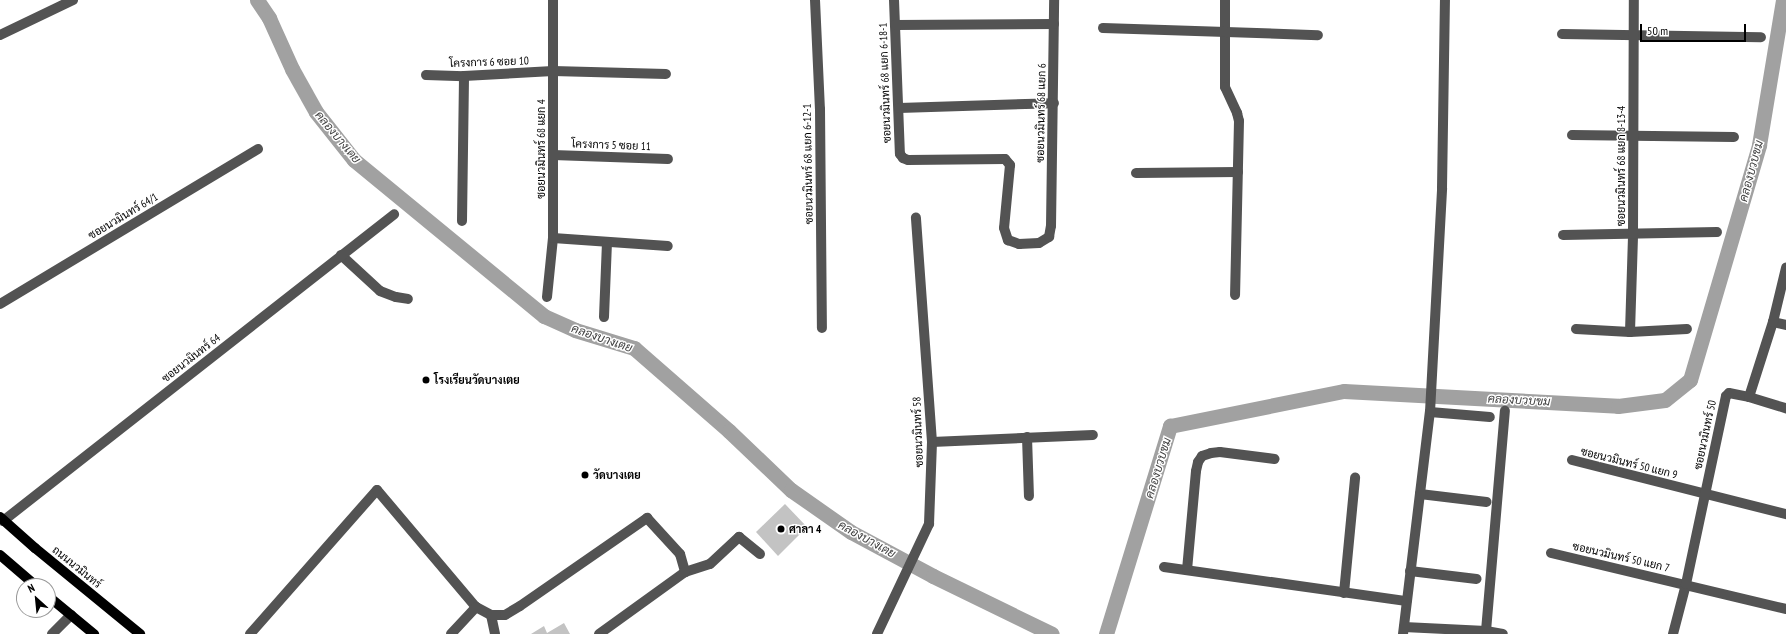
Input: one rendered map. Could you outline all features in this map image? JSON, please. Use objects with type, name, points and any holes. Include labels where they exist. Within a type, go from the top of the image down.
[{"type":"main road","name":"ถนนนวมินทร์","points":[[2,519],[140,634]]},
{"type":"main road","points":[[0,555],[27,578]]},
{"type":"main road","points":[[56,603],[94,634]]},
{"type":"street","points":[[0,35],[73,0]]},
{"type":"street","name":"ซอยนวมินทร์ 68 แยก 4","points":[[547,297],[552,238],[553,0]]},
{"type":"street","name":"ซอยนวมินทร์ 68 แยก 6-12-1","points":[[815,0],[820,109],[822,328]]},
{"type":"street","name":"ซอยนวมินทร์ 68 แยก 6-18-1","points":[[894,0],[900,154],[903,158],[908,160],[1005,159],[1010,165],[1004,228]]},
{"type":"street","name":"ซอยนวมินทร์ 68 แยก 6","points":[[1004,228],[1008,240],[1019,244],[1039,243],[1049,237],[1051,226],[1054,103],[1054,0]]},
{"type":"street","points":[[1225,0],[1225,87],[1239,121],[1235,295]]},
{"type":"street","points":[[1445,0],[1442,188],[1433,362],[1430,406],[1403,630],[1486,631],[1503,634]]},
{"type":"street","name":"ซอยนวมินทร์ 68 แยก 8-13-4","points":[[1630,332],[1634,135],[1634,0]]},
{"type":"street","points":[[895,25],[1054,24]]},
{"type":"street","points":[[1103,28],[1318,34]]},
{"type":"street","points":[[1562,34],[1761,37]]},
{"type":"street","name":"โครงการ 6 ซอย 10","points":[[426,76],[464,76],[553,71],[666,74]]},
{"type":"street","points":[[462,221],[464,76]]},
{"type":"street","points":[[899,108],[1054,103]]},
{"type":"street","points":[[1572,135],[1734,137]]},
{"type":"street","name":"ซอยนวมินทร์ 64/1","points":[[0,304],[258,150]]},
{"type":"street","name":"โครงการ 5 ซอย 11","points":[[553,155],[668,159]]},
{"type":"street","points":[[1136,173],[1238,172]]},
{"type":"street","name":"ซอยนวมินทร์ 64","points":[[2,519],[394,214]]},
{"type":"street","name":"ซอยนวมินทร์ 58","points":[[877,634],[929,524],[932,442],[916,218]]},
{"type":"street","points":[[1563,235],[1716,232]]},
{"type":"street","points":[[552,238],[668,246]]},
{"type":"street","points":[[604,317],[607,242]]},
{"type":"street","points":[[341,256],[380,291],[396,297],[408,299]]},
{"type":"street","points":[[1786,268],[1773,322],[1749,397],[1786,408]]},
{"type":"street","points":[[1773,322],[1786,325]]},
{"type":"street","points":[[1576,329],[1630,332],[1687,329]]},
{"type":"street","name":"ซอยนวมินทร์ 50","points":[[1672,634],[1686,584],[1726,396],[1729,393],[1749,397]]},
{"type":"street","points":[[1430,406],[1490,417]]},
{"type":"street","points":[[1486,631],[1505,411]]},
{"type":"street","points":[[932,442],[1093,435]]},
{"type":"street","points":[[1027,437],[1029,496]]},
{"type":"street","points":[[1187,570],[1196,471],[1198,462],[1202,456],[1211,452],[1220,452],[1275,459]]},
{"type":"street","name":"ซอยนวมินทร์ 50 แยก 9","points":[[1572,460],[1786,514]]},
{"type":"street","points":[[1344,593],[1355,478]]},
{"type":"street","points":[[250,634],[377,490],[476,608],[491,615],[505,615],[520,606],[647,518],[680,554],[686,572]]},
{"type":"street","points":[[1420,494],[1487,502]]},
{"type":"street","points":[[599,634],[686,572],[710,564],[739,537],[760,554]]},
{"type":"street","name":"ซอยนวมินทร์ 50 แยก 7","points":[[1551,553],[1786,609]]},
{"type":"street","points":[[1164,567],[1406,601]]},
{"type":"street","points":[[1410,570],[1477,579]]},
{"type":"street","points":[[451,634],[476,608]]},
{"type":"street","points":[[52,634],[71,615]]},
{"type":"street","points":[[491,615],[495,634]]},
{"type":"building","name":"ศาลา 4","points":[[785,504],[807,527],[778,556],[756,532]]},
{"type":"building","points":[[564,623],[570,634],[531,634],[544,626],[547,633]]},
{"type":"waterway","name":"คลองบางเตย","points":[[257,0],[269,18],[292,69],[316,112],[354,160],[544,316],[575,330],[634,348],[729,431],[791,490],[851,532],[933,576],[1052,634]]},
{"type":"waterway","name":"คลองบวบขม","points":[[1106,634],[1170,426],[1344,391],[1618,406],[1665,400],[1690,380],[1759,145],[1783,0]]},
{"type":"place","name":"โรงเรียนวัดบางเตย","points":[[426,380]]},
{"type":"place","name":"วัดบางเตย","points":[[585,475]]},
{"type":"place","name":"ศาลา 4","points":[[781,529]]}]
